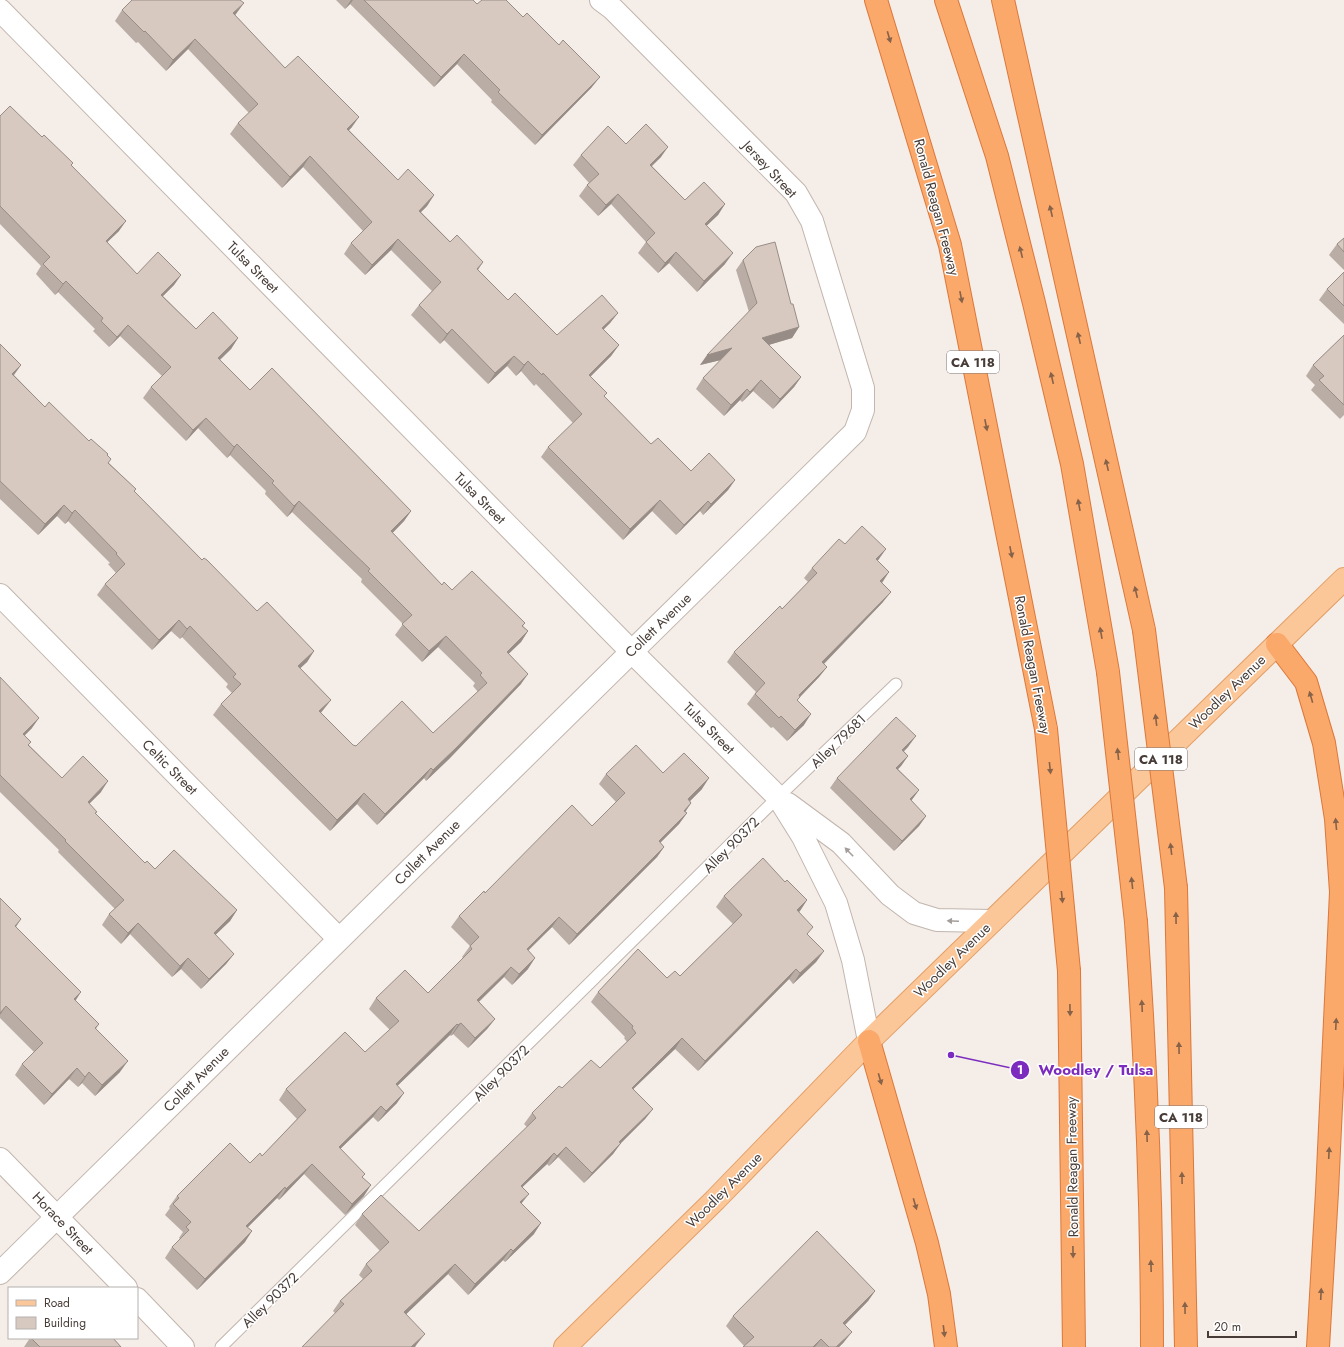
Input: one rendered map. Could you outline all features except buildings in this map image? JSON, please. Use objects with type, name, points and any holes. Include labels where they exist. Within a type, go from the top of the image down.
[{"type":"highway","name":"Ronald Reagan Freeway","points":[[876,0],[950,245],[1046,729],[1069,971],[1074,1347]]},
{"type":"highway","name":"CA 118","points":[[946,0],[997,156],[1034,303],[1072,464],[1108,672],[1136,922],[1142,1007],[1152,1272],[1152,1347]]},
{"type":"highway","name":"CA 118","points":[[1003,0],[1144,630],[1176,888],[1186,1347]]},
{"type":"highway","points":[[1277,644],[1306,682],[1324,743],[1336,819],[1341,892],[1331,1130],[1318,1347]]},
{"type":"highway","points":[[869,1042],[927,1243],[939,1294],[946,1347]]},
{"type":"main road","name":"Woodley Avenue","points":[[565,1347],[715,1200],[869,1042],[1344,579]]},
{"type":"street","name":"Jersey Street","points":[[602,0],[613,9],[796,193],[812,221],[863,388],[863,410],[855,432]]},
{"type":"street","name":"Tulsa Street","points":[[0,10],[631,651],[778,797],[803,837],[836,903],[853,960],[869,1042]]},
{"type":"street","name":"Collett Avenue","points":[[0,1273],[855,432]]},
{"type":"street","name":"Celtic Street","points":[[0,595],[339,939]]},
{"type":"street","points":[[778,797],[841,843],[890,894],[914,913],[937,920],[992,921]]},
{"type":"street","name":"Horace Street","points":[[0,1159],[125,1287]]},
{"type":"street","points":[[138,1300],[183,1347]]},
{"type":"lane","name":"Alley 79681","points":[[778,797],[896,684]]},
{"type":"lane","name":"Alley 90372","points":[[221,1347],[405,1167],[778,797]]},
{"type":"place","name":"Woodley / Tulsa","points":[[951,1055]]}]
